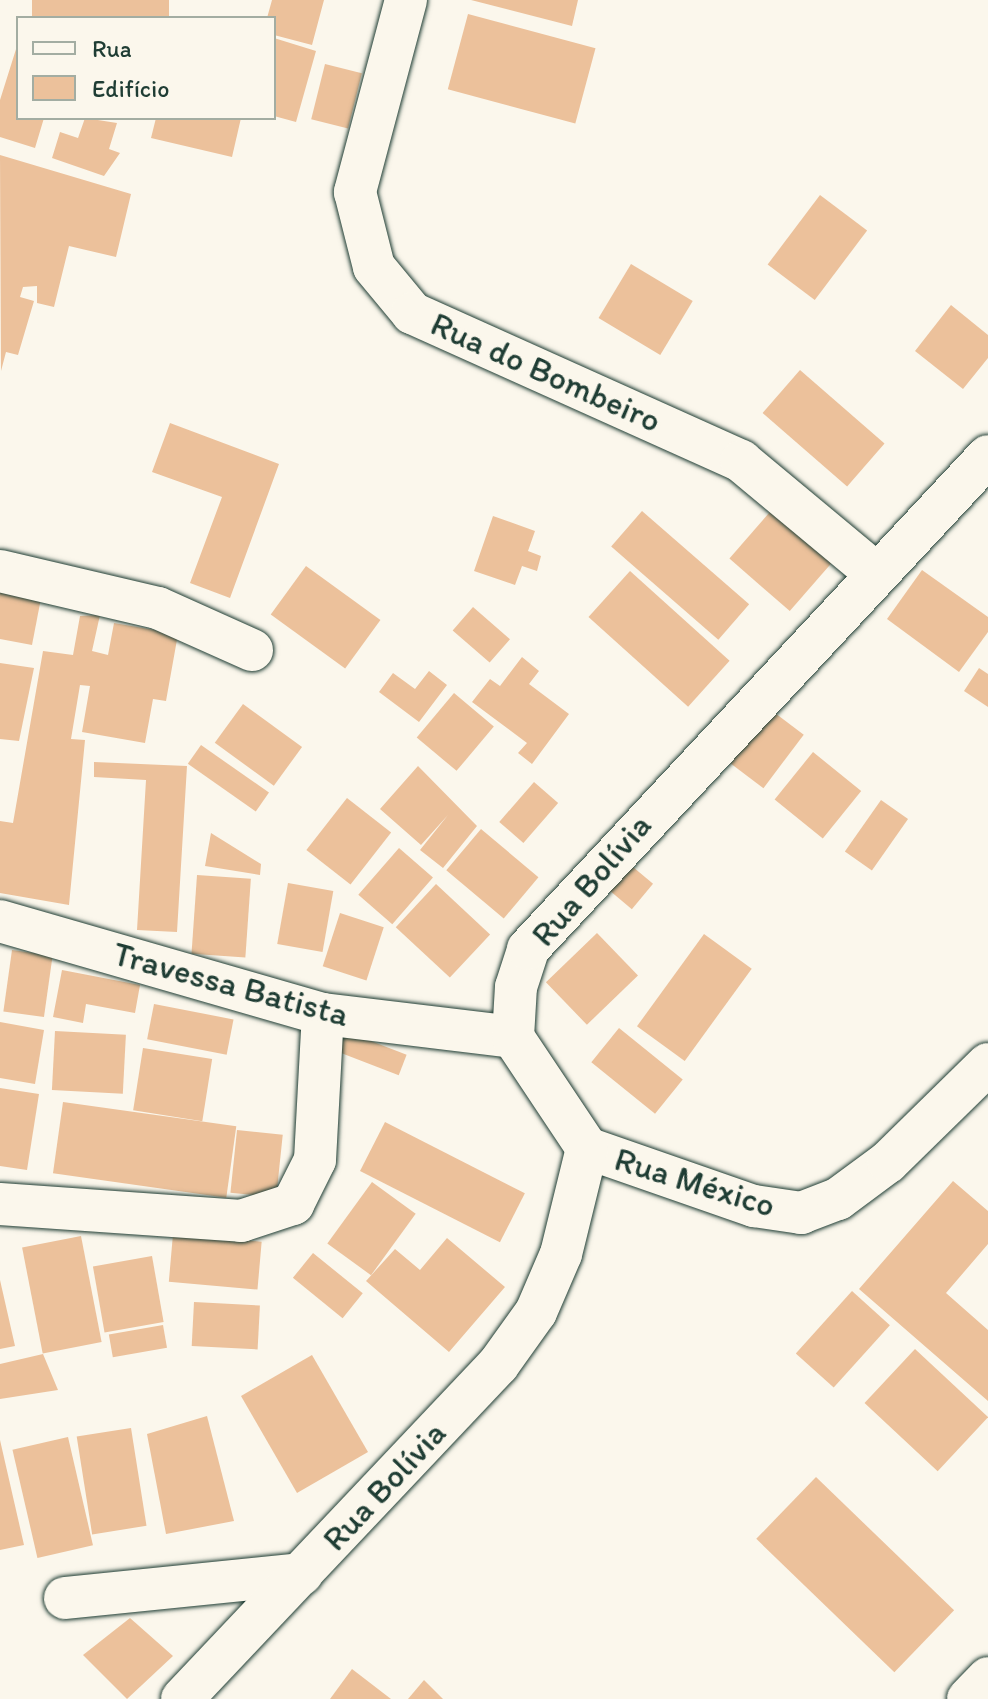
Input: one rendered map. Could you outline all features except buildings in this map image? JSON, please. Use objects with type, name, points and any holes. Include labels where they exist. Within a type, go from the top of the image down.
[{"type":"street","name":"Rua do Bombeiro","points":[[406,0],[355,192],[360,231],[383,278],[412,313],[741,461],[874,572]]},
{"type":"street","name":"Rua Bolívia","points":[[513,1037],[516,987],[528,949],[553,915],[874,572],[988,456]]},
{"type":"street","points":[[0,571],[158,608],[252,650]]},
{"type":"street","name":"Travessa Batista","points":[[0,921],[323,1014],[513,1037]]},
{"type":"street","points":[[0,1204],[241,1221],[293,1204],[315,1160],[323,1014]]},
{"type":"street","points":[[513,1037],[587,1148]]},
{"type":"street","name":"Rua México","points":[[587,1148],[754,1206],[801,1213],[838,1199],[888,1162],[988,1064]]},
{"type":"street","name":"Rua Bolívia","points":[[182,1699],[498,1365],[536,1312],[561,1254],[587,1148]]},
{"type":"street","points":[[65,1598],[302,1574]]},
{"type":"street","points":[[968,1699],[988,1678]]}]
